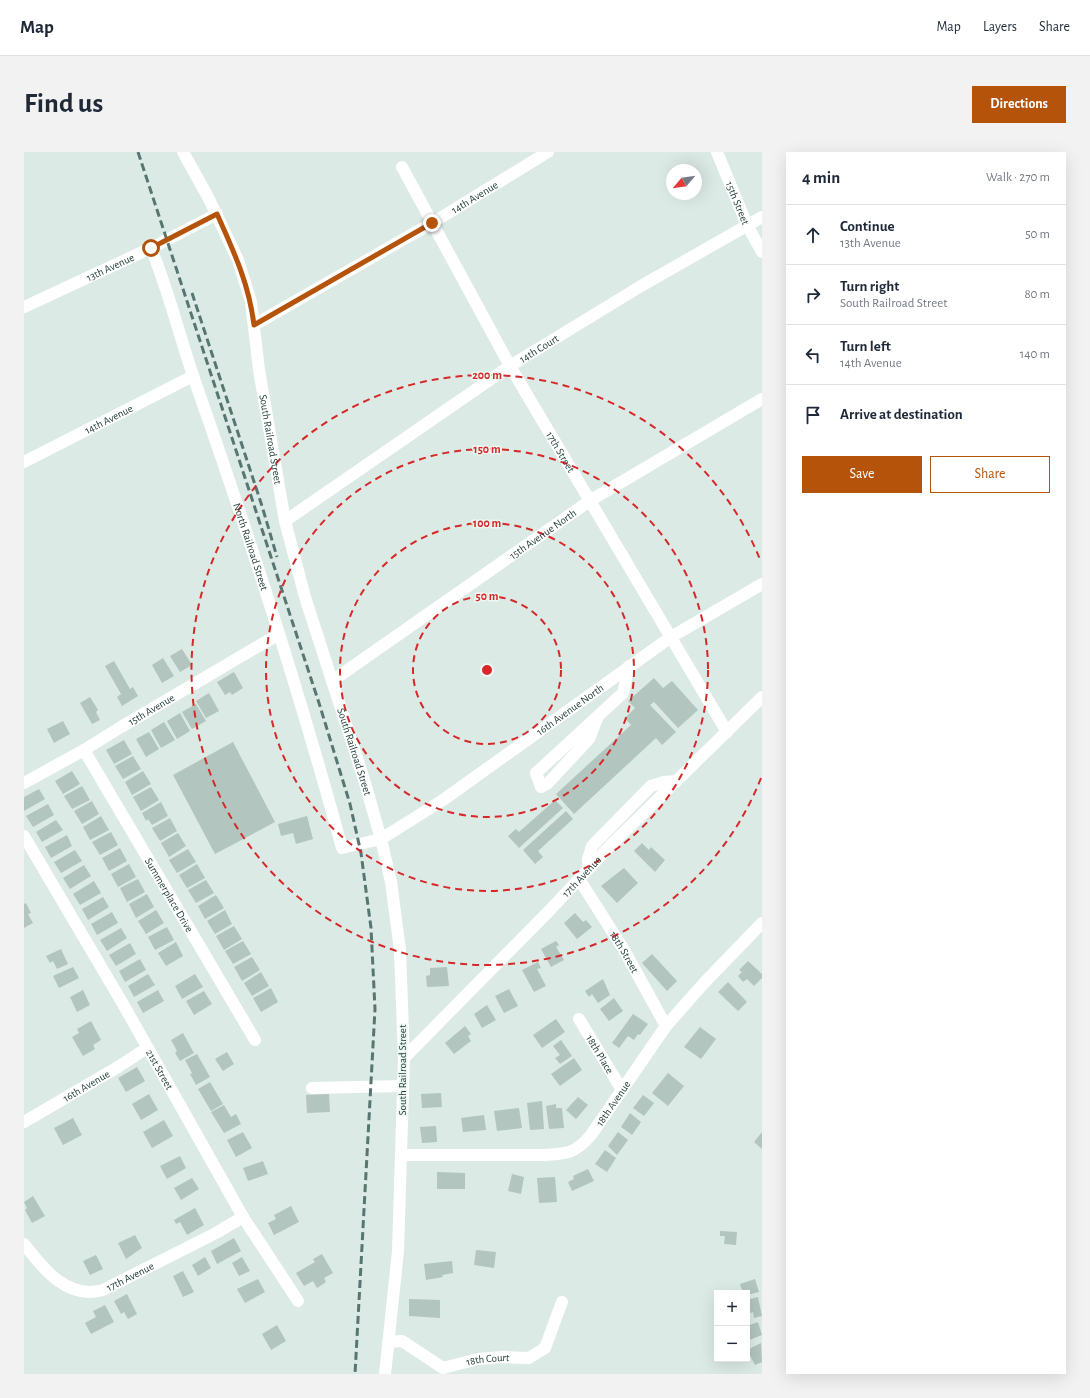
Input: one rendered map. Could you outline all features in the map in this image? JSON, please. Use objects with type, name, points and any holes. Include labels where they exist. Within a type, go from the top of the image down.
[{"type":"street","name":"South Railroad Street","points":[[183,152],[217,214],[242,271],[251,302],[265,408],[285,521],[305,597],[381,839],[391,882],[398,929],[404,1058],[398,1251],[385,1374]]},
{"type":"street","name":"14th Avenue","points":[[254,325],[432,223],[548,152]]},
{"type":"street","name":"15th Street","points":[[717,152],[747,225],[762,252]]},
{"type":"street","name":"17th Street","points":[[402,167],[510,366],[591,500],[613,541],[727,732]]},
{"type":"street","name":"13th Avenue","points":[[24,307],[151,248],[217,214]]},
{"type":"street","name":"14th Court","points":[[285,521],[510,366],[641,286],[762,217]]},
{"type":"street","name":"North Railroad Street","points":[[151,248],[160,269],[193,376],[312,737],[342,848],[381,839]]},
{"type":"street","name":"14th Avenue","points":[[24,462],[193,376]]},
{"type":"street","name":"15th Avenue North","points":[[332,681],[591,500],[762,399]]},
{"type":"street","name":"16th Avenue North","points":[[381,839],[443,800],[671,636],[762,584]]},
{"type":"street","name":"15th Avenue","points":[[24,783],[84,750],[121,726],[279,634]]},
{"type":"street","points":[[598,716],[589,739],[548,783],[542,787],[536,774],[598,716],[623,693],[629,666]]},
{"type":"street","name":"17th Avenue","points":[[404,1058],[589,868],[762,697]]},
{"type":"street","name":"Summerplace Drive","points":[[84,750],[255,1040]]},
{"type":"street","name":"21st Street","points":[[24,836],[243,1217],[298,1301]]},
{"type":"street","name":"18th Street","points":[[579,879],[624,950],[666,1026]]},
{"type":"street","name":"18th Avenue","points":[[401,1155],[564,1154],[575,1150],[584,1143],[666,1026],[762,923]]},
{"type":"street","name":"18th Place","points":[[579,1019],[622,1090]]},
{"type":"street","name":"16th Avenue","points":[[24,1122],[118,1067],[147,1048]]},
{"type":"street","points":[[312,1088],[403,1086]]},
{"type":"street","name":"17th Avenue","points":[[24,1244],[43,1268],[60,1282],[81,1292],[92,1293],[103,1290],[165,1259],[243,1217]]},
{"type":"street","name":"18th Court","points":[[388,1342],[402,1341],[443,1368],[478,1359],[503,1357],[528,1358],[545,1348],[562,1302]]},
{"type":"building","points":[[182,649],[192,665],[180,672],[170,656]]},
{"type":"building","points":[[163,658],[174,676],[162,683],[152,665]]},
{"type":"building","points":[[114,661],[130,689],[133,687],[138,696],[122,706],[117,697],[121,694],[105,666]]},
{"type":"building","points":[[234,672],[243,688],[232,695],[230,692],[225,695],[217,682]]},
{"type":"building","points":[[654,678],[663,688],[672,681],[698,710],[678,728],[654,702],[650,705],[676,732],[662,745],[656,738],[574,814],[556,794],[631,725],[625,718],[635,708],[628,701]]},
{"type":"building","points":[[209,693],[219,711],[206,718],[196,701]]},
{"type":"building","points":[[90,697],[98,710],[96,712],[100,720],[92,724],[80,703]]},
{"type":"building","points":[[196,704],[206,721],[192,729],[182,712]]},
{"type":"building","points":[[180,713],[190,731],[177,739],[167,721]]},
{"type":"building","points":[[63,721],[70,734],[54,743],[47,729]]},
{"type":"building","points":[[164,722],[175,740],[161,748],[151,730]]},
{"type":"building","points":[[149,732],[159,749],[146,757],[136,739]]},
{"type":"building","points":[[124,740],[132,754],[114,764],[106,750]]},
{"type":"building","points":[[233,742],[275,822],[215,854],[173,775]]},
{"type":"building","points":[[133,756],[141,769],[123,779],[115,766]]},
{"type":"building","points":[[72,771],[80,784],[63,794],[55,781]]},
{"type":"building","points":[[143,771],[151,784],[132,795],[125,782]]},
{"type":"building","points":[[82,786],[90,800],[72,809],[64,796]]},
{"type":"building","points":[[151,787],[159,800],[141,811],[133,797]]},
{"type":"building","points":[[39,789],[45,799],[24,811],[24,797]]},
{"type":"building","points":[[555,800],[563,808],[519,848],[508,836],[516,829],[519,832]]},
{"type":"building","points":[[92,801],[99,814],[82,824],[74,811]]},
{"type":"building","points":[[161,802],[168,816],[152,825],[148,819],[146,821],[142,813]]},
{"type":"building","points":[[48,804],[54,815],[33,827],[26,816]]},
{"type":"building","points":[[566,811],[573,819],[538,851],[543,857],[535,864],[523,850]]},
{"type":"building","points":[[101,816],[109,830],[90,840],[83,827]]},
{"type":"building","points":[[307,816],[313,839],[296,844],[293,833],[281,836],[278,824]]},
{"type":"building","points":[[170,818],[177,831],[160,841],[152,828]]},
{"type":"building","points":[[56,820],[63,830],[42,842],[36,832]]},
{"type":"building","points":[[111,832],[118,845],[100,855],[92,842]]},
{"type":"building","points":[[178,833],[186,846],[169,857],[161,843]]},
{"type":"building","points":[[67,835],[72,846],[51,858],[45,847]]},
{"type":"building","points":[[642,843],[649,850],[651,847],[665,860],[655,872],[634,851]]},
{"type":"building","points":[[120,848],[127,861],[109,871],[102,858]]},
{"type":"building","points":[[188,849],[196,862],[177,873],[169,860]]},
{"type":"building","points":[[75,850],[82,861],[61,873],[54,862]]},
{"type":"building","points":[[129,864],[136,877],[118,887],[111,874]]},
{"type":"building","points":[[197,864],[205,878],[187,888],[179,875]]},
{"type":"building","points":[[84,865],[91,876],[70,889],[63,878]]},
{"type":"building","points":[[624,868],[638,883],[617,903],[601,886]]},
{"type":"building","points":[[138,879],[145,892],[127,902],[120,888]]},
{"type":"building","points":[[206,880],[214,893],[196,903],[188,890]]},
{"type":"building","points":[[94,881],[101,893],[80,905],[73,894]]},
{"type":"building","points":[[147,894],[154,907],[136,918],[129,904]]},
{"type":"building","points":[[216,895],[224,908],[205,919],[198,906]]},
{"type":"building","points":[[103,897],[109,907],[88,920],[82,909]]},
{"type":"building","points":[[26,903],[31,913],[28,914],[33,923],[24,928],[24,904]]},
{"type":"building","points":[[156,910],[164,923],[146,934],[138,921]]},
{"type":"building","points":[[225,910],[232,924],[215,934],[207,921]]},
{"type":"building","points":[[112,912],[118,923],[97,935],[91,924]]},
{"type":"building","points":[[575,913],[583,922],[586,920],[592,927],[577,939],[564,923]]},
{"type":"building","points":[[234,926],[242,939],[224,950],[216,936]]},
{"type":"building","points":[[167,927],[174,940],[155,950],[148,937]]},
{"type":"building","points":[[121,928],[127,938],[107,951],[100,940]]},
{"type":"building","points":[[243,941],[251,954],[233,964],[225,951]]},
{"type":"building","points":[[556,941],[559,945],[556,947],[564,960],[551,967],[541,949]]},
{"type":"building","points":[[176,942],[183,956],[166,966],[158,953]]},
{"type":"building","points":[[130,943],[136,954],[116,966],[109,955]]},
{"type":"building","points":[[61,949],[68,964],[57,969],[53,961],[50,963],[46,956]]},
{"type":"building","points":[[652,954],[677,981],[667,991],[642,963]]},
{"type":"building","points":[[252,957],[260,970],[242,981],[234,967]]},
{"type":"building","points":[[140,959],[146,970],[125,982],[119,971]]},
{"type":"building","points":[[748,961],[762,974],[762,978],[754,986],[747,979],[743,982],[738,976],[742,972],[739,970]]},
{"type":"building","points":[[538,962],[541,968],[537,969],[546,986],[534,992],[522,970]]},
{"type":"building","points":[[73,967],[79,978],[59,988],[53,976]]},
{"type":"building","points":[[447,967],[449,986],[427,987],[426,976],[430,975],[430,968]]},
{"type":"building","points":[[261,972],[269,986],[252,996],[244,983]]},
{"type":"building","points":[[148,974],[155,985],[134,997],[128,986]]},
{"type":"building","points":[[195,974],[203,987],[182,999],[175,986]]},
{"type":"building","points":[[603,979],[610,995],[598,1003],[592,994],[589,997],[585,991]]},
{"type":"building","points":[[728,982],[747,1002],[738,1011],[718,992]]},
{"type":"building","points":[[271,988],[278,1002],[261,1012],[253,998]]},
{"type":"building","points":[[509,989],[518,1006],[504,1013],[495,996]]},
{"type":"building","points":[[83,990],[90,1005],[77,1012],[70,997]]},
{"type":"building","points":[[158,990],[164,1001],[143,1013],[137,1002]]},
{"type":"building","points":[[204,991],[212,1004],[194,1015],[186,1001]]},
{"type":"building","points":[[614,998],[623,1011],[609,1021],[600,1009]]},
{"type":"building","points":[[487,1005],[496,1020],[482,1028],[474,1014]]},
{"type":"building","points":[[633,1014],[648,1024],[640,1035],[638,1034],[634,1040],[628,1036],[619,1048],[612,1043]]},
{"type":"building","points":[[556,1019],[565,1032],[542,1048],[533,1035]]},
{"type":"building","points":[[91,1021],[101,1040],[93,1045],[95,1049],[83,1056],[72,1037],[79,1033],[77,1029]]},
{"type":"building","points":[[465,1026],[471,1034],[468,1036],[471,1041],[454,1054],[445,1043]]},
{"type":"building","points":[[700,1027],[716,1039],[701,1059],[684,1047]]},
{"type":"building","points":[[183,1033],[194,1053],[180,1061],[175,1053],[177,1051],[171,1040]]},
{"type":"building","points":[[561,1040],[572,1056],[560,1064],[555,1058],[560,1055],[553,1046]]},
{"type":"building","points":[[227,1052],[234,1064],[223,1071],[215,1059]]},
{"type":"building","points":[[197,1054],[210,1077],[196,1085],[185,1060]]},
{"type":"building","points":[[574,1058],[582,1070],[560,1086],[551,1074]]},
{"type":"building","points":[[137,1067],[145,1081],[126,1092],[118,1078]]},
{"type":"building","points":[[668,1073],[684,1086],[668,1106],[652,1093]]},
{"type":"building","points":[[210,1082],[223,1104],[211,1111],[198,1089]]},
{"type":"building","points":[[441,1093],[442,1107],[422,1108],[421,1094]]},
{"type":"building","points":[[149,1094],[158,1110],[141,1120],[132,1104]]},
{"type":"building","points":[[329,1094],[330,1112],[307,1113],[306,1095]]},
{"type":"building","points":[[643,1095],[654,1103],[644,1116],[633,1108]]},
{"type":"building","points":[[578,1097],[588,1105],[576,1119],[566,1110]]},
{"type":"building","points":[[542,1101],[544,1129],[530,1130],[527,1103]]},
{"type":"building","points":[[556,1104],[556,1108],[562,1108],[564,1128],[549,1129],[546,1106]]},
{"type":"building","points":[[224,1105],[231,1117],[236,1114],[241,1124],[224,1133],[211,1112]]},
{"type":"building","points":[[519,1108],[522,1128],[497,1131],[494,1111]]},
{"type":"building","points":[[630,1113],[641,1122],[632,1135],[621,1127]]},
{"type":"building","points":[[484,1115],[486,1130],[463,1132],[461,1118]]},
{"type":"building","points":[[73,1118],[82,1135],[63,1145],[54,1128]]},
{"type":"building","points":[[164,1120],[173,1136],[152,1148],[143,1132]]},
{"type":"building","points":[[436,1126],[437,1142],[422,1143],[420,1127]]},
{"type":"building","points":[[243,1132],[252,1148],[236,1157],[227,1140]]},
{"type":"building","points":[[618,1132],[628,1140],[617,1155],[608,1146]]},
{"type":"building","points":[[762,1132],[762,1149],[754,1142]]},
{"type":"building","points":[[605,1150],[616,1158],[607,1172],[595,1164]]},
{"type":"building","points":[[180,1156],[186,1168],[167,1179],[160,1166]]},
{"type":"building","points":[[263,1161],[268,1174],[248,1181],[243,1168]]},
{"type":"building","points":[[588,1169],[594,1181],[572,1191],[568,1182],[574,1179],[573,1176]]},
{"type":"building","points":[[437,1172],[465,1173],[465,1189],[437,1189]]},
{"type":"building","points":[[512,1174],[524,1177],[521,1194],[508,1191]]},
{"type":"building","points":[[555,1177],[557,1202],[539,1203],[537,1178]]},
{"type":"building","points":[[192,1178],[199,1189],[181,1200],[174,1188]]},
{"type":"building","points":[[33,1196],[45,1216],[32,1223],[25,1210],[27,1208],[24,1202]]},
{"type":"building","points":[[291,1206],[299,1222],[274,1235],[268,1223],[276,1219],[274,1215]]},
{"type":"building","points":[[195,1208],[204,1225],[187,1235],[180,1222],[176,1224],[174,1220]]},
{"type":"building","points":[[720,1231],[737,1232],[736,1245],[724,1244],[725,1236],[720,1236]]},
{"type":"building","points":[[135,1235],[142,1248],[126,1259],[118,1243]]},
{"type":"building","points":[[234,1238],[241,1251],[217,1264],[211,1251]]},
{"type":"building","points":[[476,1250],[496,1252],[494,1268],[474,1265]]},
{"type":"building","points":[[322,1254],[333,1273],[324,1278],[326,1282],[317,1288],[313,1281],[304,1286],[296,1273],[315,1262],[313,1259]]},
{"type":"building","points":[[96,1255],[103,1269],[90,1275],[83,1261]]},
{"type":"building","points":[[205,1257],[211,1268],[198,1276],[192,1265]]},
{"type":"building","points":[[242,1257],[250,1271],[239,1276],[232,1263]]},
{"type":"building","points":[[452,1261],[453,1273],[442,1275],[443,1277],[426,1280],[424,1264]]},
{"type":"building","points":[[183,1271],[194,1292],[183,1297],[173,1276]]},
{"type":"building","points":[[258,1279],[265,1292],[245,1303],[237,1289]]},
{"type":"building","points":[[755,1279],[759,1292],[750,1294],[750,1290],[742,1290],[740,1284]]},
{"type":"building","points":[[127,1294],[137,1314],[128,1319],[124,1312],[121,1314],[114,1301]]},
{"type":"building","points":[[758,1297],[762,1316],[754,1318],[753,1312],[750,1313],[750,1299]]},
{"type":"building","points":[[409,1299],[440,1300],[440,1318],[409,1316]]},
{"type":"building","points":[[105,1305],[114,1322],[91,1334],[85,1323],[96,1317],[93,1311]]},
{"type":"building","points":[[758,1322],[762,1335],[750,1340],[750,1325]]},
{"type":"building","points":[[277,1325],[286,1341],[271,1350],[262,1334]]},
{"type":"building","points":[[761,1343],[762,1362],[755,1365],[750,1356],[750,1348]]},
{"type":"railway","points":[[138,152],[319,703],[350,804],[361,853],[371,928],[375,1009],[355,1374]]},
{"type":"railway","points":[[192,293],[262,506],[277,557]]},
{"type":"route","points":[[151,248],[217,214],[242,271],[251,302],[254,325],[432,223]]}]
